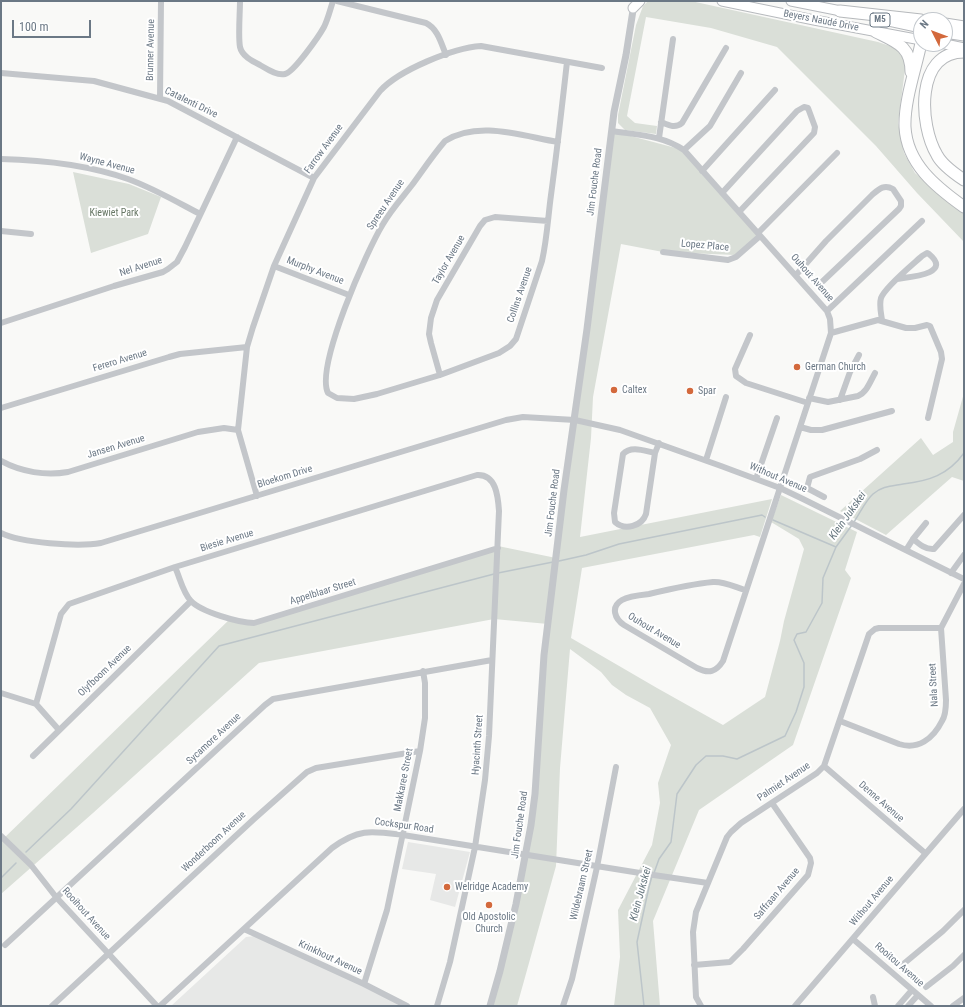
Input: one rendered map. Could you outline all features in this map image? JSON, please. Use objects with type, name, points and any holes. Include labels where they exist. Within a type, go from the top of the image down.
[{"type":"highway","points":[[840,11],[913,19]]},
{"type":"highway","points":[[953,25],[964,27]]},
{"type":"highway","points":[[876,32],[896,42],[908,53],[911,65],[910,91]]},
{"type":"highway","points":[[919,52],[910,91],[905,126],[910,151],[921,169],[930,179],[939,188],[964,207]]},
{"type":"highway","points":[[964,52],[948,54],[938,62],[931,71],[927,83],[925,118],[928,135],[938,157],[964,180]]},
{"type":"main road","points":[[634,4],[640,1]]},
{"type":"main road","name":"Beyers Naudé Drive","points":[[722,1],[913,39]]},
{"type":"main road","name":"Beyers Naudé Drive","points":[[791,1],[913,26]]},
{"type":"main road","points":[[953,34],[964,36]]},
{"type":"main road","points":[[953,46],[964,48]]},
{"type":"street","name":"Brunner Avenue","points":[[160,98],[161,1]]},
{"type":"street","points":[[240,1],[241,50],[245,56],[255,63],[275,73],[284,75],[288,74],[295,67],[320,34],[333,1]]},
{"type":"street","points":[[337,1],[426,23],[437,31],[446,55]]},
{"type":"street","name":"Jim Fouche Road","points":[[490,1006],[500,971],[526,854],[535,794],[544,655],[564,490],[575,420],[612,131],[634,4]]},
{"type":"street","points":[[659,138],[673,39]]},
{"type":"street","name":"Farrow Avenue","points":[[257,496],[238,430],[247,347],[257,314],[274,266],[314,178],[380,91],[386,84],[404,73],[446,55],[467,48],[481,46],[602,68]]},
{"type":"street","points":[[661,122],[675,126],[682,123],[726,48]]},
{"type":"street","name":"Collins Avenue","points":[[332,396],[342,398],[365,397],[440,374],[499,353],[510,346],[516,339],[542,261],[567,62]]},
{"type":"street","name":"Catalenti Drive","points":[[1,73],[94,81],[160,98],[314,178]]},
{"type":"street","points":[[684,150],[710,126],[741,73]]},
{"type":"street","points":[[702,170],[775,90]]},
{"type":"street","points":[[722,193],[798,111],[804,107],[808,108],[815,127],[814,133],[739,212]]},
{"type":"street","name":"Spreeu Avenue","points":[[332,396],[326,388],[326,372],[336,333],[349,295],[384,222],[445,141],[458,134],[484,130],[558,142]]},
{"type":"street","name":"Ouhout Avenue","points":[[612,131],[659,138],[673,143],[684,150],[796,275],[827,311],[830,319],[831,333],[723,661],[716,669],[712,671],[707,672],[697,668],[624,625],[615,616],[615,609],[624,599],[671,589],[714,582],[723,583],[746,590]]},
{"type":"street","name":"Nel Avenue","points":[[1,323],[168,269],[177,262],[237,137]]},
{"type":"street","name":"Lopez Place","points":[[663,252],[728,260],[739,254],[837,153]]},
{"type":"street","name":"Wayne Avenue","points":[[1,159],[41,161],[73,165],[120,176],[147,187],[200,214]]},
{"type":"street","points":[[796,275],[826,241],[872,195],[885,186],[893,189],[901,201],[901,206],[899,209],[823,281]]},
{"type":"street","name":"Taylor Avenue","points":[[440,374],[429,334],[431,318],[437,300],[480,226],[486,220],[495,217],[548,221]]},
{"type":"street","points":[[827,311],[922,221]]},
{"type":"street","points":[[1,231],[31,234]]},
{"type":"street","points":[[882,320],[880,300],[885,291],[925,254],[929,254],[937,263],[936,269],[929,272],[897,280]]},
{"type":"street","name":"Murphy Avenue","points":[[274,266],[349,295]]},
{"type":"street","points":[[831,333],[875,320],[882,320],[911,328],[930,326],[941,352],[942,359],[928,418]]},
{"type":"street","points":[[750,335],[735,369],[738,379],[746,383],[809,400],[822,402],[840,400],[861,394],[867,388],[875,373]]},
{"type":"street","name":"Ferero Avenue","points":[[1,408],[180,354],[247,347]]},
{"type":"street","points":[[840,400],[850,372],[859,355]]},
{"type":"street","points":[[706,460],[726,397]]},
{"type":"street","points":[[800,427],[811,430],[822,430],[892,411]]},
{"type":"street","name":"Bloekom Drive","points":[[1,533],[11,537],[65,544],[88,545],[132,534],[511,418],[523,417],[575,420]]},
{"type":"street","points":[[756,479],[777,418]]},
{"type":"street","name":"Without Avenue","points":[[575,420],[620,430],[780,488],[964,579]]},
{"type":"street","name":"Jansen Avenue","points":[[1,461],[26,471],[57,474],[68,472],[198,432],[224,428],[238,430]]},
{"type":"street","points":[[655,453],[628,449],[623,454],[614,513],[615,522],[621,526],[626,527],[636,525],[645,518],[655,453],[659,443]]},
{"type":"street","points":[[803,499],[807,488],[808,479],[812,476],[860,459],[877,450]]},
{"type":"street","name":"Biesie Avenue","points":[[36,704],[61,614],[66,607],[76,601],[175,568],[476,475],[485,476],[492,482]]},
{"type":"street","name":"Hyacinth Street","points":[[437,1006],[450,962],[476,847],[487,760],[499,511],[497,493],[492,482]]},
{"type":"street","points":[[807,488],[824,497]]},
{"type":"street","points":[[913,539],[925,548],[931,550],[934,549],[964,515]]},
{"type":"street","points":[[906,550],[926,523]]},
{"type":"street","name":"Appelblaar Street","points":[[191,601],[201,608],[231,619],[246,623],[258,623],[498,548]]},
{"type":"street","points":[[951,573],[963,558]]},
{"type":"street","points":[[175,568],[191,601]]},
{"type":"street","points":[[941,628],[964,584]]},
{"type":"street","name":"Olyfboom Avenue","points":[[32,756],[191,601]]},
{"type":"street","name":"Palmiet Avenue","points":[[701,1006],[696,997],[694,921],[696,912],[724,844],[731,832],[817,773],[824,766],[869,634],[875,629],[879,628],[941,628]]},
{"type":"street","name":"Nala Street","points":[[840,721],[908,747],[923,742],[930,737],[942,721],[945,711],[946,700],[941,628]]},
{"type":"street","name":"Sycamore Avenue","points":[[6,945],[56,897],[265,705],[273,700],[424,671],[492,660]]},
{"type":"street","name":"Makkaree Street","points":[[364,984],[387,910],[420,751],[425,718],[424,671]]},
{"type":"street","points":[[1,693],[36,704],[58,730]]},
{"type":"street","name":"Wonderboom Avenue","points":[[52,1006],[307,772],[316,768],[420,751]]},
{"type":"street","name":"Denne Avenue","points":[[824,766],[925,853]]},
{"type":"street","name":"Wildebraam Street","points":[[564,1006],[572,979],[598,866],[616,767]]},
{"type":"street","name":"Saffraan Avenue","points":[[694,965],[730,962],[743,950],[808,875],[811,863],[810,858],[772,803]]},
{"type":"street","name":"Without Avenue","points":[[795,1006],[964,809]]},
{"type":"street","name":"Cockspur Road","points":[[159,1006],[339,843],[358,834],[368,832],[403,835],[643,874],[708,883]]},
{"type":"street","name":"Rooihout Avenue","points":[[1,836],[31,865],[56,897],[159,1006]]},
{"type":"street","points":[[901,966],[943,931],[964,910]]},
{"type":"street","name":"Krinkhout Avenue","points":[[244,929],[364,984],[407,1006]]},
{"type":"street","name":"Rooitou Avenue","points":[[853,939],[931,1006]]},
{"type":"street","points":[[926,987],[964,955]]},
{"type":"street","points":[[898,1006],[912,990]]},
{"type":"street","points":[[908,1006],[918,995]]},
{"type":"street","points":[[872,997],[875,1006]]},
{"type":"street","points":[[953,1006],[964,998]]},
{"type":"shaded area","name":"Welridge Academy","points":[[408,842],[470,852],[455,907],[430,900],[436,874],[402,869]]},
{"type":"shaded area","points":[[255,936],[296,953],[411,1006],[171,1006],[246,937]]},
{"type":"green space","points":[[648,1],[691,1],[878,42],[896,48],[906,62],[898,123],[904,153],[915,173],[964,213],[964,242],[917,193],[876,146],[777,47],[711,28],[646,17],[627,116],[635,123],[657,126],[656,134],[625,130],[618,123],[618,115],[636,25],[643,6]]},
{"type":"green space","points":[[612,131],[687,151],[762,234],[735,255],[663,252],[621,244],[593,397],[591,438],[580,537],[772,499],[760,537],[754,535],[582,568],[571,638],[723,725],[765,697],[804,549],[799,539],[771,522],[781,495],[857,532],[845,570],[851,578],[793,745],[699,810],[653,921],[660,1006],[614,1006],[620,957],[618,910],[652,845],[660,803],[658,783],[671,745],[650,708],[626,695],[612,685],[601,672],[570,649],[560,768],[556,866],[517,1006],[491,1006],[532,824],[548,624],[494,619],[259,663],[1,894],[1,841],[231,618],[254,621],[498,546],[556,558]]},
{"type":"green space","name":"Kiewiet Park","points":[[73,172],[129,184],[161,197],[148,234],[91,253]]},
{"type":"green space","points":[[964,393],[964,481],[952,477],[886,535],[840,511],[921,438],[933,455],[953,442],[953,432]]},
{"type":"waterway","name":"Klein Jukskei","points":[[854,522],[868,500],[876,491],[887,487],[921,481],[937,476],[951,467],[964,453]]},
{"type":"waterway","points":[[559,561],[586,555],[619,544],[762,515],[765,517]]},
{"type":"waterway","points":[[773,520],[836,547]]},
{"type":"waterway","name":"Klein Jukskei","points":[[654,873],[659,859],[671,842],[677,794],[696,765],[706,756],[723,756],[737,759],[785,736],[796,712],[804,687],[804,663],[794,640],[797,634],[806,632],[822,603],[823,578],[836,547],[852,525]]},
{"type":"waterway","points":[[498,573],[553,562]]},
{"type":"waterway","points":[[26,852],[71,809],[219,646],[494,574]]},
{"type":"waterway","points":[[1,878],[16,863]]},
{"type":"waterway","name":"Klein Jukskei","points":[[644,1006],[637,942],[652,876]]},
{"type":"place","name":"German Church","points":[[797,367]]},
{"type":"place","name":"Caltex","points":[[614,390]]},
{"type":"place","name":"Spar","points":[[690,391]]},
{"type":"place","name":"Welridge Academy","points":[[447,887]]},
{"type":"place","name":"Old Apostolic Church","points":[[489,905]]}]
